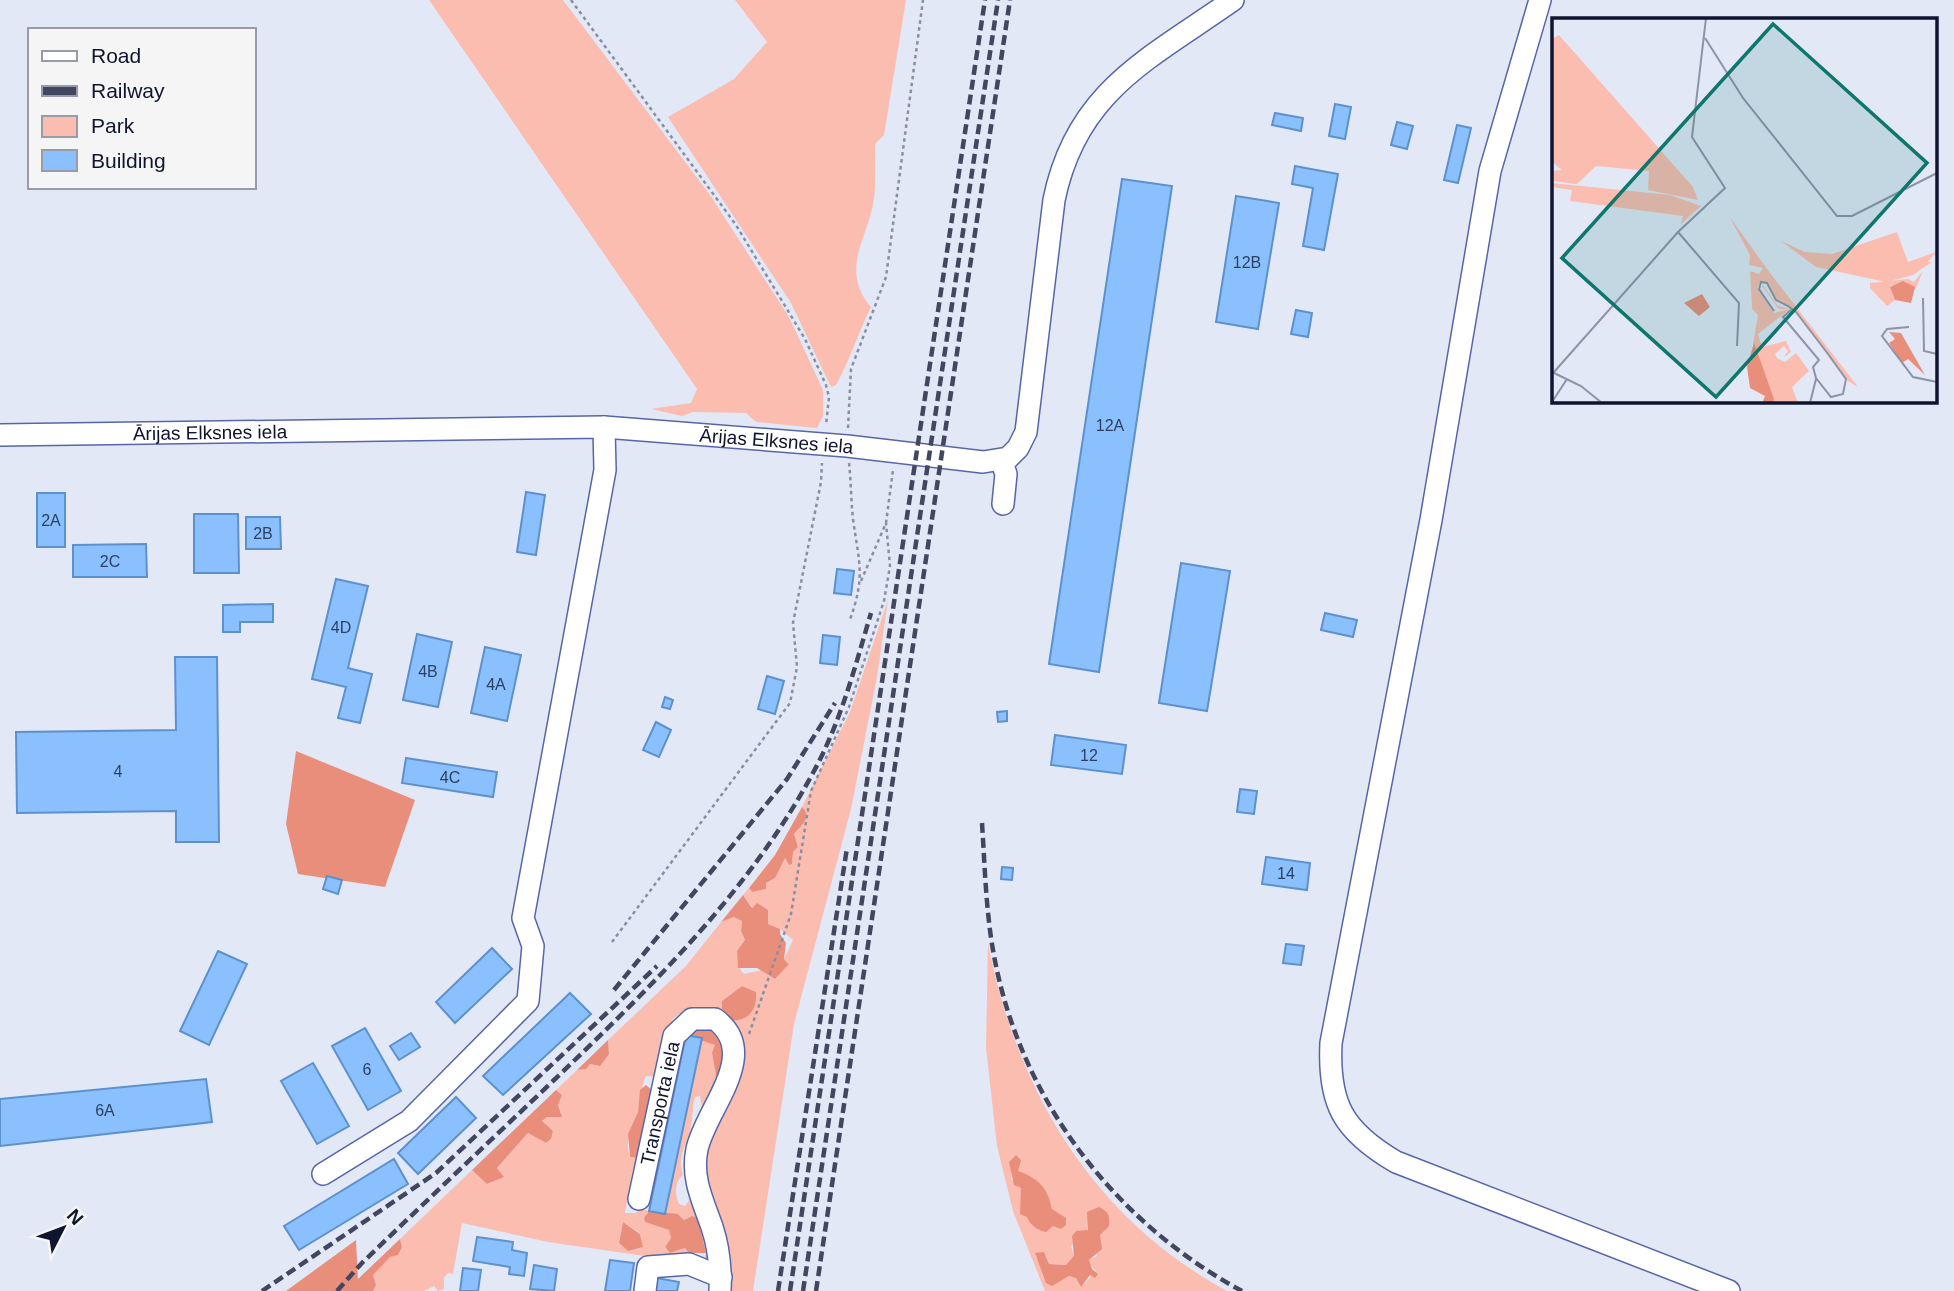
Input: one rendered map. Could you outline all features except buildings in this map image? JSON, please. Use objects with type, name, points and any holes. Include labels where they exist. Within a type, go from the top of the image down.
[{"type":"street","points":[[1003,504],[1006,474],[1001,460],[1018,448],[1026,432],[1054,200],[1060,172],[1072,140],[1091,110],[1123,79],[1233,0]]},
{"type":"street","points":[[1540,0],[1490,171],[1429,533],[1333,1032],[1330,1069],[1333,1094],[1351,1129],[1396,1162],[1729,1291]]},
{"type":"street","name":"Ārijas Elksnes iela","points":[[0,435],[604,427],[848,446],[984,462],[1001,460]]},
{"type":"street","points":[[323,1174],[409,1121],[528,1001],[533,946],[523,918],[605,471],[604,427]]},
{"type":"street","name":"Transporta iela","points":[[639,1199],[674,1036],[692,1019],[715,1019],[733,1038],[735,1053],[732,1069],[702,1133],[695,1165],[702,1203],[717,1245],[720,1284]]},
{"type":"street","name":"Transporta iela","points":[[645,1291],[648,1267],[689,1264],[720,1284]]},
{"type":"path","points":[[571,0],[690,158],[736,225],[798,327],[820,369],[829,397],[828,419],[821,444],[821,482],[793,623],[797,667],[790,703],[612,942]]},
{"type":"path","points":[[861,581],[848,446],[848,381],[886,277],[923,0]]},
{"type":"path","points":[[746,1040],[791,914],[811,792],[849,707],[884,601],[890,566],[886,523],[892,471],[904,453]]},
{"type":"path","points":[[849,622],[861,581],[886,523]]},
{"type":"green space","points":[[429,0],[563,0],[710,195],[789,317],[823,390],[823,416],[817,428],[756,422],[746,413],[693,412],[682,416],[651,409],[691,403],[697,389]]},
{"type":"green space","points":[[735,0],[906,0],[884,135],[875,144],[874,199],[856,267],[857,280],[871,307],[841,376],[836,385],[831,387],[791,303],[668,117],[734,79],[767,42]]},
{"type":"green space","points":[[888,600],[877,677],[851,809],[794,1024],[753,1291],[725,1291],[720,1241],[702,1182],[701,1166],[711,1123],[737,1065],[738,1041],[727,1023],[710,1014],[679,1014],[672,1020],[674,1025],[659,1077],[646,1076],[639,1109],[629,1135],[630,1157],[638,1158],[632,1172],[625,1213],[636,1213],[639,1209],[649,1211],[644,1218],[645,1222],[669,1230],[671,1238],[665,1247],[670,1253],[685,1248],[694,1253],[693,1258],[705,1260],[706,1239],[698,1218],[692,1216],[684,1220],[678,1214],[665,1214],[702,1038],[713,1042],[716,1048],[712,1053],[718,1081],[725,1074],[709,1106],[702,1108],[700,1096],[695,1097],[691,1126],[681,1162],[683,1175],[678,1181],[676,1193],[679,1204],[685,1206],[691,1198],[706,1226],[714,1266],[548,1242],[462,1223],[453,1274],[448,1273],[444,1278],[444,1289],[438,1291],[434,1286],[424,1291],[373,1291],[376,1285],[372,1275],[390,1256],[398,1254],[402,1247],[400,1239],[472,1170],[488,1184],[503,1177],[497,1168],[528,1133],[546,1143],[551,1139],[553,1131],[542,1122],[547,1117],[562,1117],[558,1105],[562,1095],[556,1090],[577,1070],[585,1069],[590,1064],[599,1066],[609,1054],[608,1040],[686,966],[721,922],[734,917],[742,920],[741,931],[745,940],[738,962],[744,974],[762,970],[775,979],[789,963],[784,959],[793,940],[780,929],[768,924],[768,910],[757,904],[753,908],[743,895],[749,888],[752,892],[766,889],[766,883],[774,878],[785,858],[789,865],[792,864],[793,852],[798,847],[794,834],[802,825],[806,814],[802,807],[850,712]],"holes":[[[742,986],[756,992],[754,1008],[748,1016],[732,1020],[722,1009],[722,1001]],[[623,1222],[640,1233],[643,1247],[628,1251],[619,1243]]]},
{"type":"green space","points":[[988,944],[1001,998],[1019,1050],[1041,1099],[1068,1145],[1100,1188],[1137,1227],[1179,1261],[1227,1291],[1045,1291],[1013,1211],[997,1146],[986,1047]],"holes":[[[1011,1170],[1050,1201],[1052,1209],[1058,1214],[1027,1217],[1023,1214],[1021,1188],[1011,1179]],[[1085,1219],[1097,1256],[1089,1260],[1089,1264],[1096,1271],[1081,1287],[1076,1277],[1069,1276],[1055,1282],[1035,1256],[1038,1253],[1046,1256],[1049,1264],[1067,1265],[1074,1256],[1071,1246],[1088,1230]]]},
{"type":"shaded area","points":[[296,751],[415,800],[385,887],[298,874],[286,824]]},
{"type":"shaded area","points":[[802,807],[806,818],[794,834],[798,847],[793,852],[792,864],[789,865],[785,858],[775,878],[766,883],[766,889],[752,892],[749,888],[775,855]]},
{"type":"shaded area","points":[[743,895],[752,908],[757,903],[768,910],[768,924],[780,929],[786,943],[784,959],[789,964],[775,979],[757,968],[738,968],[737,951],[745,940],[741,931],[742,921],[734,917],[721,922]]},
{"type":"shaded area","points":[[742,986],[756,992],[754,1008],[743,1019],[732,1020],[722,1009],[722,1001]]},
{"type":"shaded area","points":[[714,1026],[726,1052],[717,1080],[712,1053],[715,1045],[686,1035],[689,1030]]},
{"type":"shaded area","points":[[608,1040],[609,1054],[600,1066],[590,1064],[586,1069],[577,1070]]},
{"type":"shaded area","points":[[646,1085],[654,1092],[638,1158],[630,1157],[628,1134],[638,1112],[640,1090]]},
{"type":"shaded area","points":[[556,1090],[562,1095],[558,1105],[562,1117],[547,1117],[542,1121],[553,1131],[551,1139],[546,1143],[528,1133],[497,1168],[504,1177],[487,1184],[472,1170]]},
{"type":"shaded area","points":[[1016,1155],[1021,1160],[1018,1171],[1041,1185],[1048,1195],[1052,1209],[1066,1218],[1066,1225],[1061,1229],[1053,1226],[1046,1232],[1037,1229],[1027,1217],[1020,1214],[1021,1188],[1014,1185],[1009,1162]]},
{"type":"shaded area","points":[[1099,1207],[1107,1212],[1109,1226],[1100,1235],[1102,1249],[1089,1260],[1092,1269],[1098,1274],[1095,1278],[1090,1275],[1081,1287],[1076,1278],[1069,1276],[1052,1286],[1046,1283],[1035,1253],[1044,1252],[1049,1264],[1066,1265],[1074,1256],[1072,1236],[1076,1231],[1088,1230],[1087,1212]]},
{"type":"shaded area","points":[[649,1211],[678,1214],[684,1220],[692,1216],[698,1218],[706,1253],[689,1253],[685,1248],[670,1253],[665,1247],[671,1238],[669,1230],[645,1222],[644,1218]]},
{"type":"shaded area","points":[[623,1222],[640,1234],[643,1247],[628,1251],[619,1243]]},
{"type":"shaded area","points":[[400,1239],[402,1247],[398,1255],[390,1257],[373,1275],[376,1285],[373,1291],[286,1291],[356,1240],[358,1279]]},
{"type":"railway","points":[[790,1291],[985,0]]},
{"type":"railway","points":[[803,1291],[998,0]]},
{"type":"railway","points":[[816,1291],[1010,0]]},
{"type":"railway","points":[[337,1291],[362,1263],[626,1010],[729,897],[788,815],[824,752],[847,694],[871,613]]},
{"type":"railway","points":[[614,990],[787,779],[835,703]]},
{"type":"railway","points":[[982,823],[988,910],[995,961],[1008,1013],[1028,1063],[1052,1110],[1082,1154],[1116,1194],[1154,1231],[1196,1263],[1242,1291]]},
{"type":"railway","points":[[778,1291],[847,848]]},
{"type":"railway","points":[[262,1291],[436,1173],[657,966]]}]
